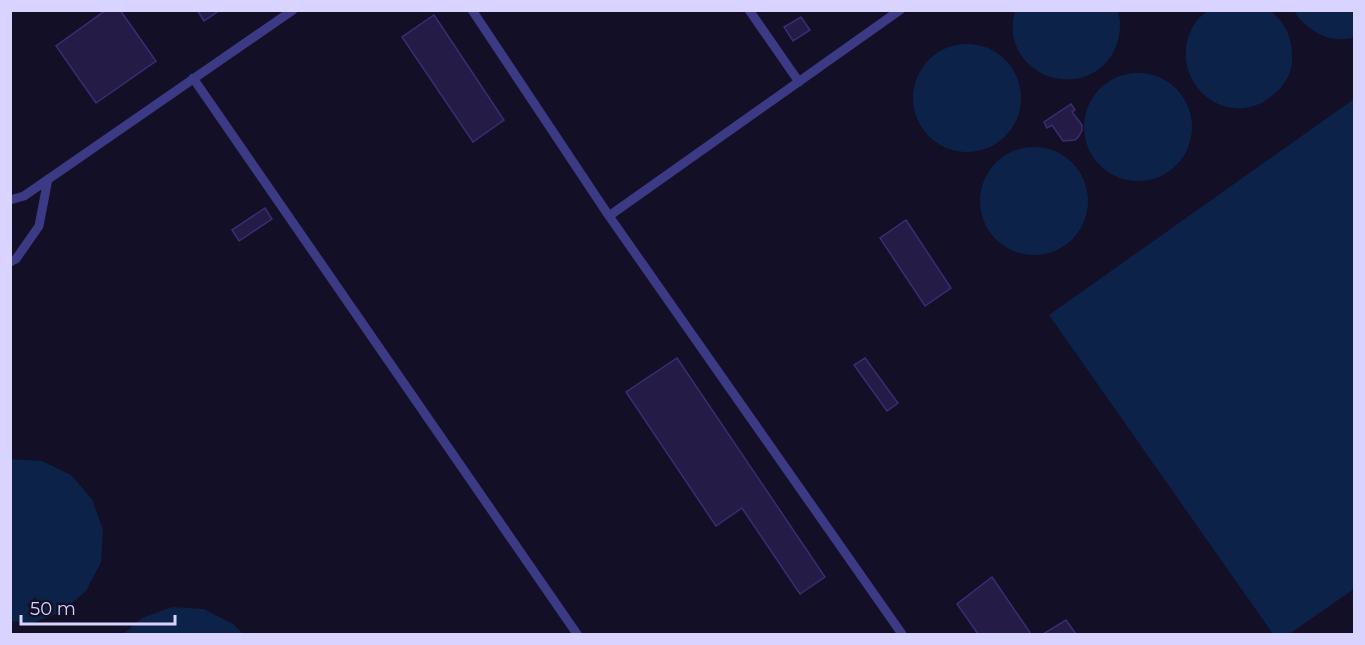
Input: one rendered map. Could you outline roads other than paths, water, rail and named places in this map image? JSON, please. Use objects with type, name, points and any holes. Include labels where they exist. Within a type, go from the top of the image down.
[{"type":"lane","points":[[10,200],[24,196],[293,10]]},
{"type":"lane","points":[[472,10],[609,216],[902,634]]},
{"type":"lane","points":[[749,10],[799,82]]},
{"type":"lane","points":[[609,216],[900,10]]},
{"type":"lane","points":[[193,78],[577,634]]},
{"type":"lane","points":[[10,262],[16,259],[39,226],[48,179]]},
{"type":"water","points":[[1015,11],[1118,11],[1120,31],[1118,41],[1103,66],[1089,75],[1074,79],[1057,78],[1042,73],[1029,64],[1019,51],[1013,34]]},
{"type":"water","points":[[1208,11],[1271,11],[1282,22],[1292,47],[1292,63],[1286,80],[1274,94],[1256,105],[1237,108],[1219,104],[1204,95],[1193,81],[1186,63],[1187,44],[1195,23]]},
{"type":"water","points":[[1294,11],[1354,11],[1354,37],[1337,39],[1320,34],[1305,24]]},
{"type":"water","points":[[967,44],[988,48],[1005,60],[1017,77],[1021,98],[1017,119],[1005,136],[988,148],[967,152],[946,148],[929,136],[917,119],[913,98],[917,77],[929,60],[946,48]]},
{"type":"water","points":[[1138,73],[1159,77],[1176,89],[1188,106],[1192,127],[1188,148],[1176,165],[1159,177],[1138,181],[1117,177],[1100,165],[1088,148],[1084,127],[1088,106],[1100,89],[1117,77]]},
{"type":"water","points":[[1354,99],[1354,589],[1289,634],[1273,634],[1049,315]]},
{"type":"water","points":[[1034,147],[1055,151],[1072,163],[1084,180],[1088,201],[1084,222],[1072,239],[1055,251],[1034,255],[1013,251],[996,239],[984,222],[980,201],[984,180],[996,163],[1013,151]]},
{"type":"water","points":[[10,459],[42,461],[71,475],[92,499],[103,530],[101,562],[86,591],[62,612],[32,623],[11,621]]},
{"type":"water","points":[[172,607],[204,609],[233,624],[243,634],[123,634],[142,618]]}]
